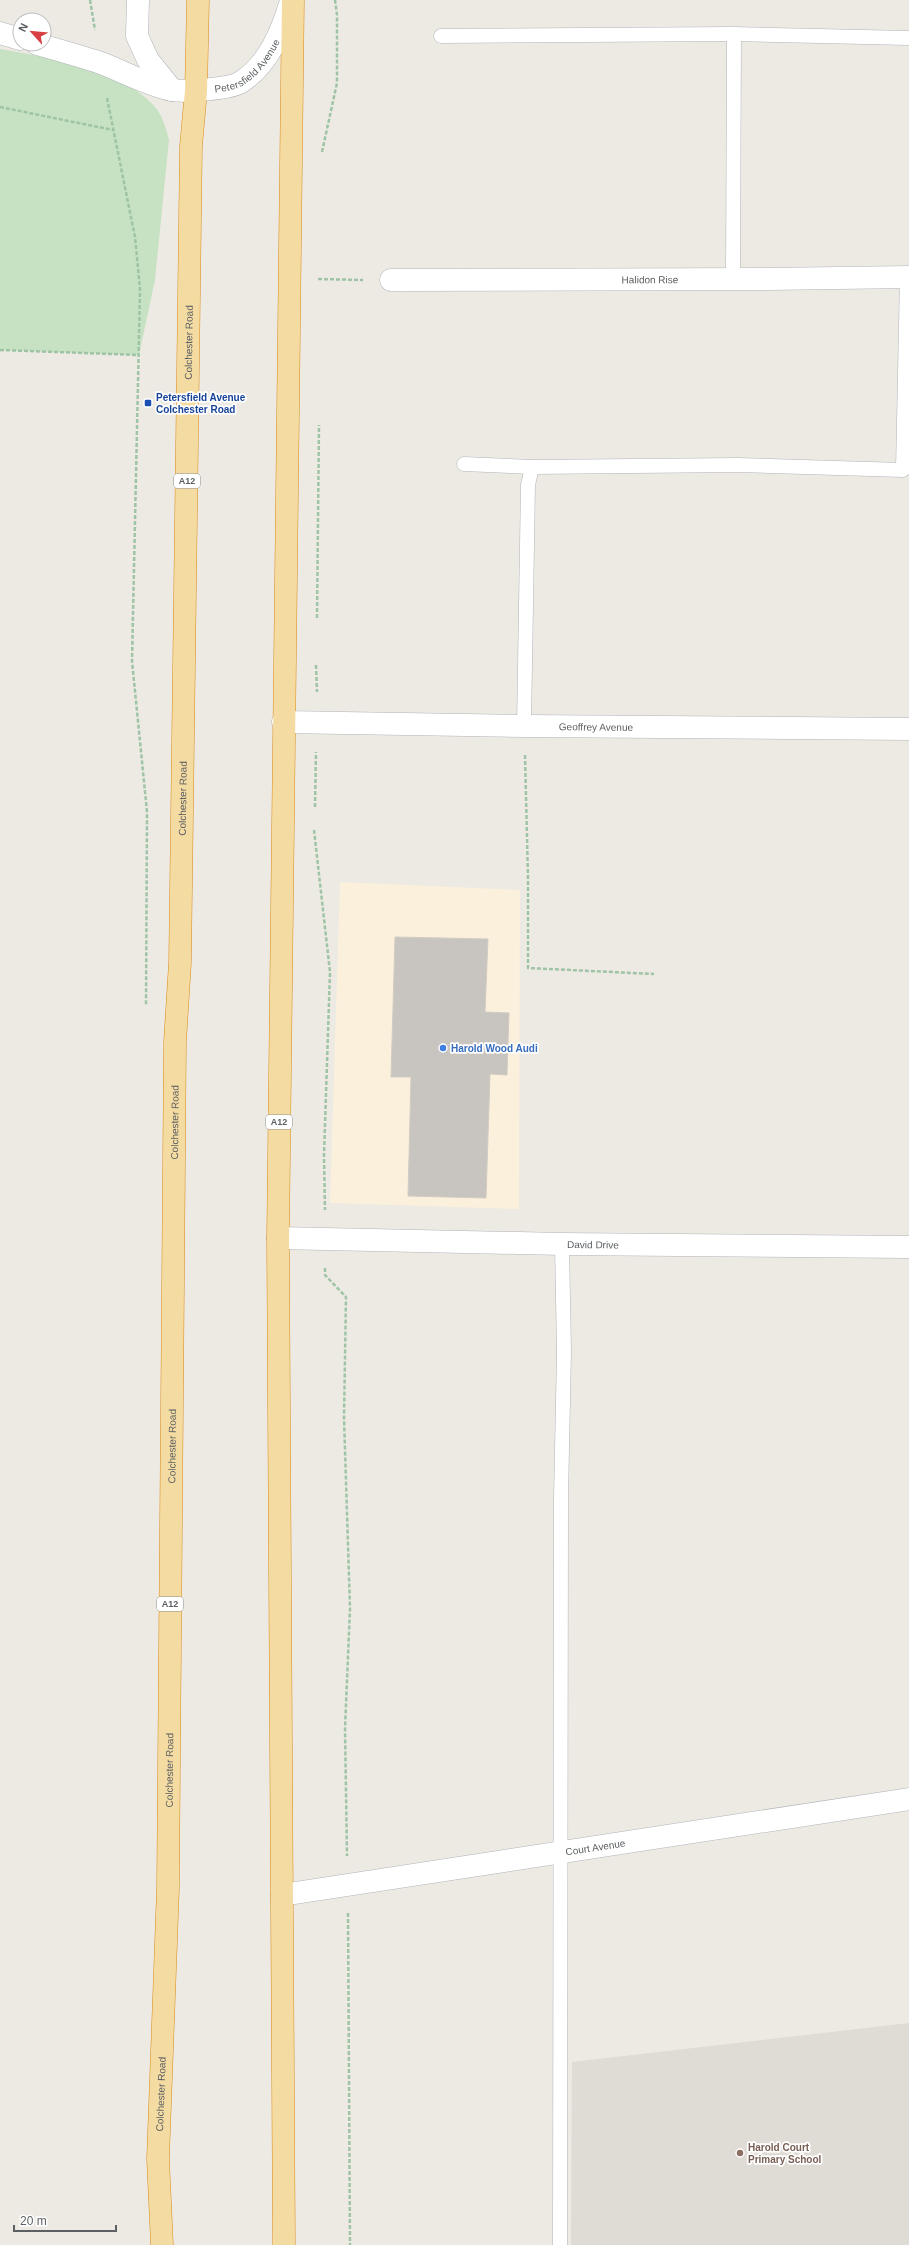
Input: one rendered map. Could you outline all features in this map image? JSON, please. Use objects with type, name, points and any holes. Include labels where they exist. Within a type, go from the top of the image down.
[{"type":"highway","name":"Colchester Road","points":[[162,2245],[158,2159],[168,1888],[175,1042],[180,963],[191,146],[196,91],[198,0]]},
{"type":"highway","name":"A12","points":[[284,2245],[278,1238],[292,0]]},
{"type":"street","points":[[138,0],[137,36],[148,60],[172,90]]},
{"type":"street","name":"Petersfield Avenue","points":[[52,49],[101,63],[172,90],[196,91],[240,83],[265,59],[282,28],[292,0]]},
{"type":"street","points":[[0,33],[12,37]]},
{"type":"street","name":"Halidon Rise","points":[[391,280],[908,277]]},
{"type":"street","name":"Geoffrey Avenue","points":[[283,722],[524,726],[909,729]]},
{"type":"street","name":"David Drive","points":[[278,1238],[562,1244],[909,1247]]},
{"type":"street","name":"Court Avenue","points":[[282,1895],[909,1799]]},
{"type":"lane","points":[[733,279],[734,34]]},
{"type":"lane","points":[[441,36],[734,34],[909,38]]},
{"type":"lane","points":[[464,464],[532,466],[737,465],[906,470],[908,277]]},
{"type":"lane","points":[[524,726],[528,485],[532,466]]},
{"type":"lane","points":[[560,2245],[560,1853],[564,1352],[562,1244]]},
{"type":"path","points":[[90,0],[96,37]]},
{"type":"path","points":[[321,156],[337,84],[337,15],[335,0]]},
{"type":"path","points":[[106,91],[135,236],[140,289],[132,661],[147,812],[146,1011]]},
{"type":"path","points":[[0,107],[113,130]]},
{"type":"path","points":[[317,287],[318,272]]},
{"type":"path","points":[[288,279],[391,280]]},
{"type":"path","points":[[0,350],[139,355]]},
{"type":"path","points":[[317,626],[320,486],[319,422]]},
{"type":"path","points":[[316,657],[317,692]]},
{"type":"path","points":[[524,726],[528,878],[528,968],[654,974]]},
{"type":"path","points":[[314,814],[316,745]]},
{"type":"path","points":[[314,829],[330,972],[324,1155],[325,1212]]},
{"type":"path","points":[[325,1261],[324,1275],[346,1297],[344,1418],[350,1608],[345,1729],[347,1859]]},
{"type":"path","points":[[348,1905],[350,2245]]},
{"type":"shaded area","points":[[340,882],[520,890],[519,1209],[330,1203]]},
{"type":"shaded area","name":"Harold Court Primary School","points":[[909,2023],[909,2245],[571,2245],[572,2062]]},
{"type":"green space","points":[[0,49],[60,61],[105,75],[125,84],[142,95],[155,107],[162,118],[169,140],[155,280],[139,355],[0,350]]},
{"type":"building","points":[[395,937],[488,939],[485,1012],[509,1013],[507,1075],[490,1074],[486,1198],[408,1196],[411,1077],[391,1077]]},
{"type":"place","name":"Petersfield Avenue Colchester Road","points":[[148,403]]},
{"type":"place","name":"Harold Wood Audi","points":[[443,1048]]},
{"type":"place","name":"Harold Court Primary School","points":[[740,2153]]}]
